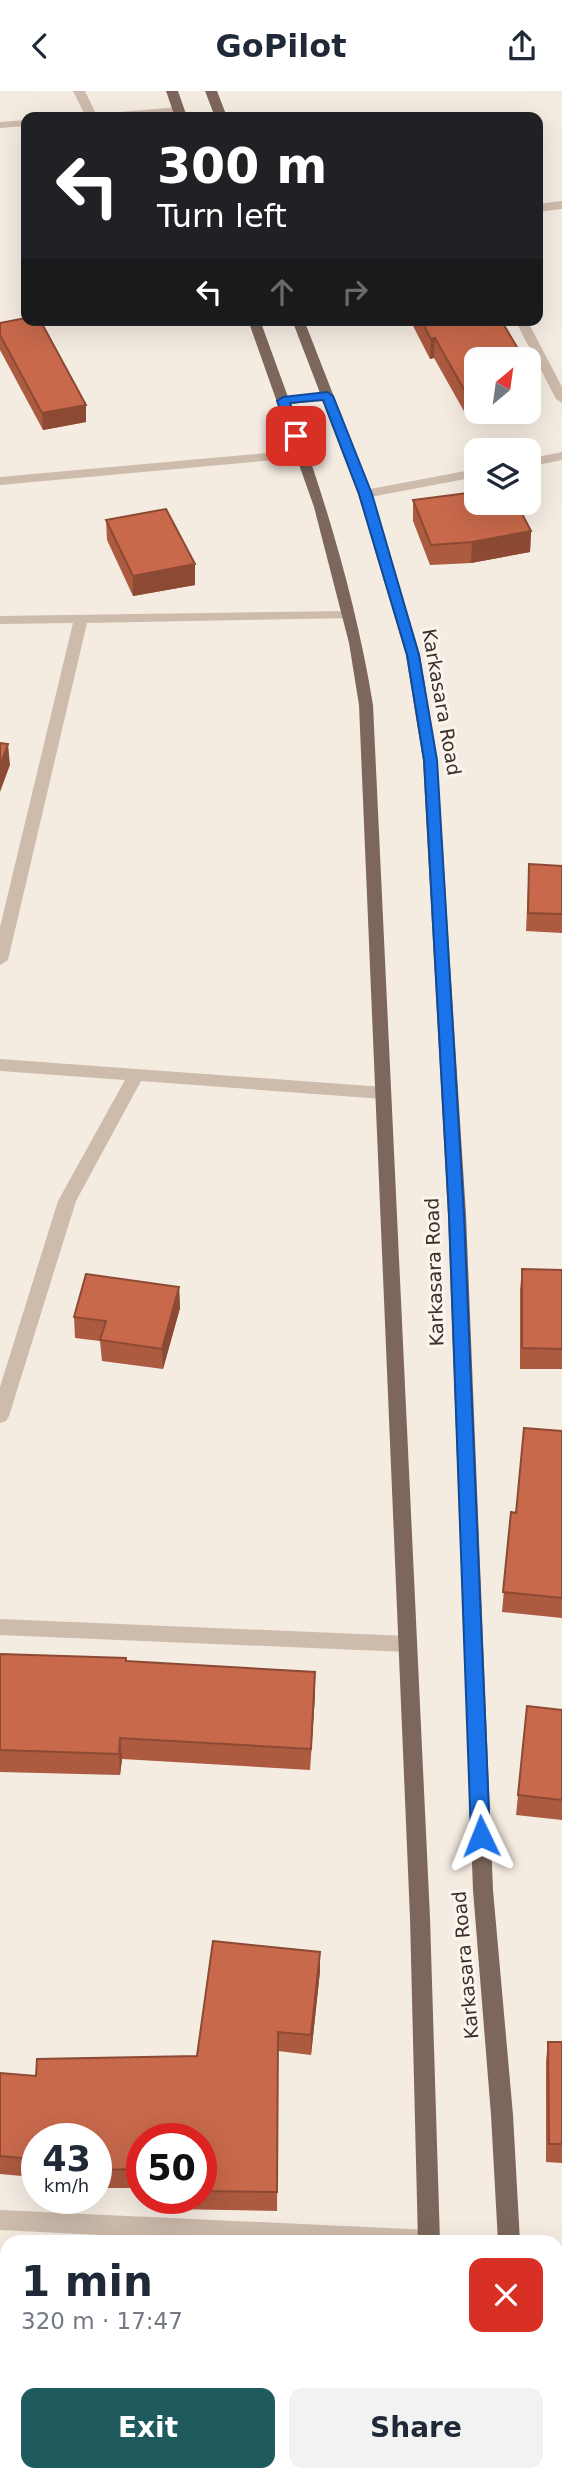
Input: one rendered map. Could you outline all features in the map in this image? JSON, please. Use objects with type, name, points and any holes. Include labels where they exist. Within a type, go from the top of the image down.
[{"type":"main road","points":[[172,91],[179,112]]},
{"type":"main road","points":[[211,91],[219,112]]},
{"type":"main road","name":"Karkasara Road","points":[[256,326],[321,507],[349,615],[366,705],[407,1644],[429,2235]]},
{"type":"main road","name":"Karkasara Road","points":[[300,326],[365,494],[413,655],[430,760],[457,1215],[483,1890],[502,2115],[509,2235]]},
{"type":"main road","points":[[283,401],[327,396]]},
{"type":"street","points":[[79,91],[91,112]]},
{"type":"street","points":[[0,125],[21,123]]},
{"type":"street","points":[[543,207],[562,205]]},
{"type":"street","points":[[524,326],[562,399]]},
{"type":"street","points":[[0,481],[302,454]]},
{"type":"street","points":[[541,460],[562,456]]},
{"type":"street","points":[[365,494],[464,475]]},
{"type":"street","points":[[0,620],[349,615]]},
{"type":"street","points":[[0,960],[81,619]]},
{"type":"street","points":[[0,1065],[383,1093]]},
{"type":"street","points":[[0,1416],[67,1201],[136,1075]]},
{"type":"street","points":[[0,1627],[407,1644]]},
{"type":"street","points":[[0,2220],[306,2235]]},
{"type":"building","points":[[21,319],[21,326],[43,326],[86,405],[42,413],[0,335],[0,323]]},
{"type":"building","points":[[424,326],[505,326],[517,347],[464,347],[464,389],[435,338],[431,339]]},
{"type":"building","points":[[464,494],[464,515],[523,515],[531,531],[472,542],[431,545],[413,500]]},
{"type":"building","points":[[166,509],[195,564],[133,576],[106,520]]},
{"type":"building","points":[[0,743],[8,744],[0,766]]},
{"type":"building","points":[[529,864],[562,866],[562,914],[528,913]]},
{"type":"building","points":[[522,1269],[562,1270],[562,1349],[522,1348]]},
{"type":"building","points":[[86,1274],[179,1287],[162,1349],[100,1340],[106,1321],[74,1317]]},
{"type":"building","points":[[524,1428],[562,1431],[562,1598],[503,1592],[511,1512],[516,1513]]},
{"type":"building","points":[[0,1654],[126,1658],[126,1661],[315,1672],[311,1749],[120,1738],[119,1754],[0,1750]]},
{"type":"building","points":[[527,1706],[562,1710],[562,1800],[518,1795]]},
{"type":"building","points":[[213,1941],[320,1952],[311,2035],[278,2032],[277,2192],[217,2191],[217,2123],[126,2123],[126,2169],[112,2170],[112,2123],[21,2123],[21,2158],[0,2156],[0,2073],[36,2076],[37,2059],[197,2056]]},
{"type":"building","points":[[548,2042],[562,2042],[562,2144],[549,2144]]},
{"type":"route","points":[[296,436],[283,401],[327,396],[365,494],[413,655],[430,760],[457,1215],[481,1836]]}]
